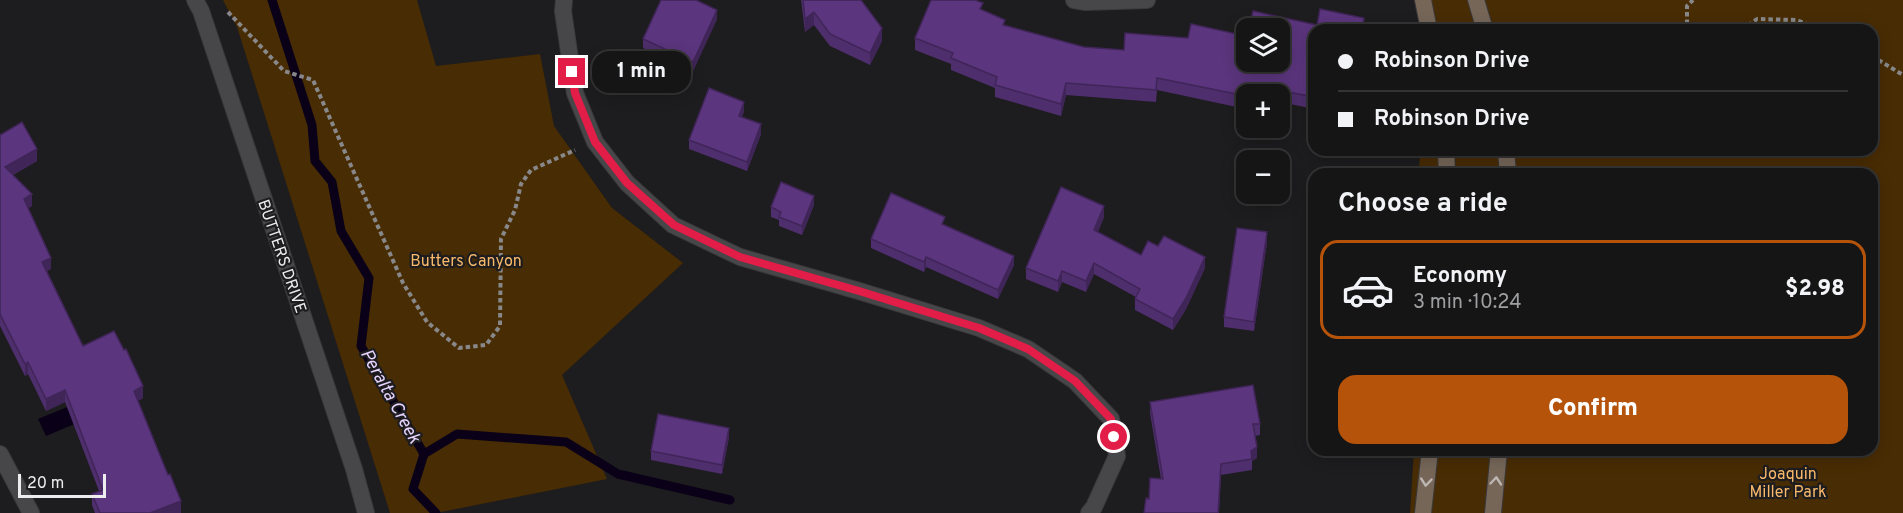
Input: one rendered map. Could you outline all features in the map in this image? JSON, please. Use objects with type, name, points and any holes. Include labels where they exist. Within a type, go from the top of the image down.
[{"type":"main road","points":[[1423,0],[1429,24]]},
{"type":"main road","points":[[1476,0],[1483,24]]},
{"type":"main road","points":[[1423,513],[1429,456]]},
{"type":"main road","points":[[1493,513],[1498,456]]},
{"type":"street","name":"BUTTERS DRIVE","points":[[195,0],[201,11],[351,458],[366,513]]},
{"type":"street","points":[[564,0],[563,12],[575,93],[595,142],[627,183],[674,225],[740,257],[979,328],[1028,349],[1075,381],[1111,419],[1117,456],[1094,507],[1089,513]]},
{"type":"street","points":[[1074,0],[1086,2],[1147,0]]},
{"type":"street","points":[[0,454],[31,513]]},
{"type":"path","points":[[1688,24],[1687,6],[1693,0]]},
{"type":"path","points":[[223,8],[284,71],[314,80],[403,283],[427,322],[459,348],[486,345],[500,326],[501,239],[515,210],[521,184],[531,170],[595,142]]},
{"type":"path","points":[[1750,24],[1757,19],[1767,19],[1797,20],[1807,24]]},
{"type":"path","points":[[1878,60],[1903,75]]},
{"type":"green space","name":"Butters Canyon","points":[[223,0],[417,0],[436,66],[540,54],[554,126],[612,208],[683,263],[562,375],[607,479],[436,513],[390,513],[237,27]]},
{"type":"green space","name":"Joaquin Miller Park","points":[[1415,0],[1903,0],[1903,513],[1410,513],[1414,456],[1878,456],[1878,168],[1419,168],[1420,156],[1878,156],[1878,24],[1420,24]]},
{"type":"shaded area","points":[[77,403],[84,420],[46,436],[38,419]]},
{"type":"building","points":[[661,0],[696,0],[717,10],[693,62],[643,39]]},
{"type":"building","points":[[803,0],[861,0],[882,28],[870,53],[830,34],[814,12],[805,19]]},
{"type":"building","points":[[931,0],[975,0],[983,3],[980,9],[1005,20],[1003,25],[1084,47],[1124,50],[1125,33],[1188,38],[1191,24],[1236,34],[1236,72],[1290,72],[1290,19],[1312,24],[1308,24],[1308,96],[1290,92],[1290,84],[1236,84],[1236,94],[1157,78],[1156,90],[1066,83],[1061,104],[995,85],[997,77],[951,58],[953,53],[915,38]]},
{"type":"building","points":[[1320,9],[1364,18],[1363,24],[1317,24]]},
{"type":"building","points":[[1253,11],[1285,18],[1251,18]]},
{"type":"building","points":[[709,88],[744,102],[739,116],[761,124],[747,162],[689,140]]},
{"type":"building","points":[[22,122],[37,149],[5,167],[32,194],[24,199],[51,258],[42,262],[83,346],[114,331],[124,350],[126,349],[143,386],[134,391],[181,501],[150,513],[100,513],[92,494],[103,490],[65,390],[46,399],[28,362],[25,364],[0,314],[0,135]]},
{"type":"building","points":[[781,182],[814,196],[802,226],[779,217],[781,212],[771,207]]},
{"type":"building","points":[[1061,187],[1104,206],[1094,230],[1141,255],[1148,241],[1158,246],[1164,236],[1205,257],[1186,298],[1173,319],[1135,299],[1140,289],[1094,263],[1086,281],[1062,271],[1058,281],[1026,268]]},
{"type":"building","points":[[891,193],[945,217],[942,224],[1014,256],[998,290],[926,257],[924,262],[871,239]]},
{"type":"building","points":[[1237,228],[1267,232],[1254,322],[1224,317]]},
{"type":"building","points":[[1253,385],[1260,424],[1253,424],[1257,447],[1251,451],[1252,459],[1221,464],[1218,513],[1144,513],[1146,498],[1149,499],[1150,478],[1163,479],[1150,402]]},
{"type":"building","points":[[658,414],[729,428],[722,465],[651,451]]},
{"type":"waterway","name":"Peralta Creek","points":[[272,0],[312,125],[315,161],[332,182],[341,231],[369,278],[361,346],[424,454],[413,489],[436,513]]},
{"type":"waterway","points":[[424,454],[457,434],[566,442],[618,474],[730,500]]},
{"type":"route","points":[[572,72],[575,93],[595,142],[627,183],[674,225],[740,257],[979,328],[1028,349],[1075,381],[1111,419],[1114,437]]}]
